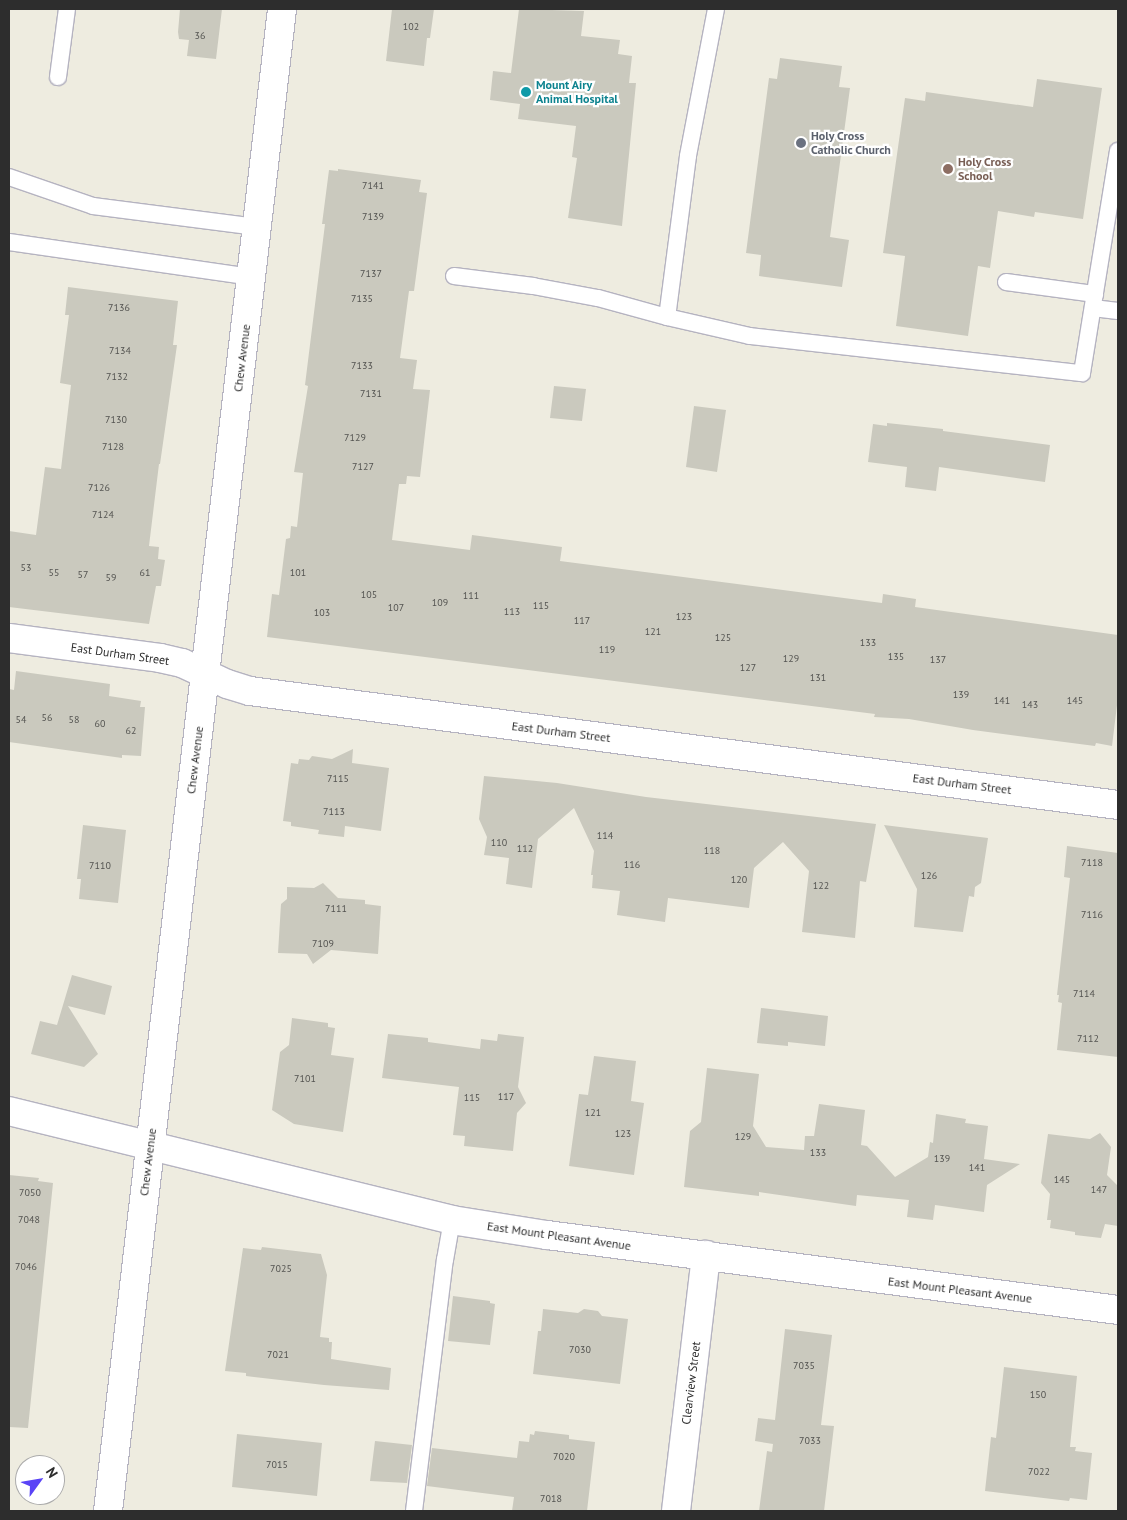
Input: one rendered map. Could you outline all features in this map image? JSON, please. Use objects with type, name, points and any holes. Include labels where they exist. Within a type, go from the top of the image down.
[{"type":"street","name":"Chew Avenue","points":[[108,1511],[282,9]]},
{"type":"street","name":"East Durham Street","points":[[9,638],[160,658],[182,663],[250,691],[1118,804]]},
{"type":"street","name":"East Mount Pleasant Avenue","points":[[9,1111],[452,1220],[528,1232],[1118,1310]]},
{"type":"street","name":"Clearview Street","points":[[676,1511],[706,1255]]},
{"type":"lane","points":[[58,77],[67,9]]},
{"type":"lane","points":[[667,317],[688,156],[716,9]]},
{"type":"lane","points":[[454,276],[533,286],[598,298],[667,317],[750,336],[1082,373],[1118,152]]},
{"type":"lane","points":[[9,177],[93,206],[257,226]]},
{"type":"lane","points":[[9,242],[252,277]]},
{"type":"lane","points":[[1006,282],[1094,301],[1118,310]]},
{"type":"lane","points":[[414,1511],[444,1260],[452,1220]]},
{"type":"building","points":[[180,9],[222,9],[216,59],[187,56],[189,40],[179,39]]},
{"type":"building","points":[[392,9],[434,9],[430,38],[427,38],[424,66],[386,61]]},
{"type":"building","name":"Mount Airy Animal Hospital","points":[[519,9],[584,11],[581,36],[620,40],[618,54],[632,56],[629,83],[636,83],[622,226],[568,218],[577,158],[572,157],[576,126],[518,119],[520,104],[490,100],[493,71],[511,73]]},
{"type":"building","points":[[780,58],[842,66],[839,87],[850,88],[830,237],[849,240],[842,287],[759,276],[761,255],[746,253],[769,78],[777,79]]},
{"type":"building","points":[[1037,79],[1102,88],[1083,219],[1035,212],[1034,217],[998,211],[990,268],[978,266],[968,336],[896,326],[905,256],[883,253],[905,98],[925,101],[926,92],[1033,107]]},
{"type":"building","points":[[338,169],[421,180],[419,192],[427,193],[414,291],[409,291],[400,358],[417,360],[413,389],[430,390],[420,477],[407,476],[406,484],[399,484],[392,540],[470,550],[472,535],[562,547],[560,561],[882,603],[883,594],[916,599],[915,607],[1118,635],[1118,697],[1112,746],[1096,743],[1095,746],[973,730],[909,719],[874,717],[875,714],[267,637],[272,594],[279,595],[286,539],[290,538],[291,526],[297,527],[303,473],[294,472],[308,386],[305,385],[325,224],[322,224],[329,170],[338,171]]},
{"type":"building","points":[[68,287],[178,301],[173,345],[177,345],[149,546],[159,547],[158,559],[165,560],[161,586],[156,586],[149,624],[9,607],[9,531],[36,535],[45,467],[61,469],[71,385],[60,383],[69,315],[65,315]]},
{"type":"building","points":[[554,386],[586,389],[582,421],[550,418]]},
{"type":"building","points":[[694,406],[726,410],[717,472],[686,467]]},
{"type":"building","points":[[887,423],[943,429],[943,431],[1050,445],[1045,482],[939,467],[936,491],[905,487],[907,467],[868,462],[873,424],[887,426]]},
{"type":"building","points":[[16,671],[110,684],[109,696],[141,701],[140,707],[145,707],[141,756],[122,755],[122,758],[9,742],[9,689],[14,690]]},
{"type":"building","points":[[353,749],[352,763],[389,768],[381,831],[345,826],[344,837],[318,834],[319,830],[291,826],[291,822],[283,821],[291,763],[298,764],[299,759],[309,760],[312,756],[332,759]]},
{"type":"building","points":[[484,776],[557,783],[646,797],[876,824],[866,882],[860,881],[855,938],[802,932],[809,871],[783,842],[754,868],[749,908],[668,898],[665,922],[617,915],[620,891],[592,888],[593,875],[591,875],[594,851],[574,808],[538,839],[532,888],[506,884],[509,858],[484,855],[487,837],[479,819]]},
{"type":"building","points":[[83,825],[126,830],[118,903],[79,899],[81,879],[77,879]]},
{"type":"building","points":[[884,825],[988,838],[981,883],[975,887],[974,897],[969,896],[963,932],[914,927],[917,889]]},
{"type":"building","points":[[1067,846],[1118,853],[1118,1057],[1057,1050],[1062,1003],[1058,1002],[1059,995],[1057,995],[1070,878],[1064,877]]},
{"type":"building","points":[[323,883],[338,898],[365,900],[365,904],[381,906],[378,954],[331,950],[313,964],[307,954],[278,953],[281,904],[287,899],[287,887],[314,888]]},
{"type":"building","points":[[72,975],[112,986],[105,1015],[68,1006],[98,1054],[84,1067],[31,1054],[40,1021],[57,1025]]},
{"type":"building","points":[[761,1008],[828,1016],[825,1046],[788,1042],[788,1046],[757,1043]]},
{"type":"building","points":[[292,1018],[328,1023],[328,1027],[335,1028],[331,1055],[354,1058],[343,1132],[294,1124],[272,1110],[280,1052],[289,1045]]},
{"type":"building","points":[[388,1034],[428,1038],[428,1042],[480,1049],[481,1039],[497,1041],[498,1034],[524,1037],[518,1087],[526,1103],[517,1113],[513,1151],[464,1146],[465,1136],[453,1135],[459,1087],[382,1078]]},
{"type":"building","points":[[594,1056],[636,1061],[631,1101],[644,1103],[634,1175],[569,1166],[579,1094],[588,1095]]},
{"type":"building","points":[[707,1068],[759,1074],[753,1126],[766,1147],[804,1150],[805,1136],[814,1136],[819,1104],[865,1110],[861,1145],[867,1146],[895,1177],[928,1157],[930,1142],[933,1143],[936,1114],[966,1119],[965,1123],[988,1126],[984,1159],[1020,1164],[987,1185],[984,1212],[935,1205],[933,1220],[907,1217],[909,1200],[857,1195],[856,1206],[759,1192],[759,1196],[684,1187],[690,1131],[701,1122]]},
{"type":"building","points":[[1100,1133],[1111,1147],[1107,1175],[1118,1186],[1118,1226],[1105,1224],[1101,1238],[1075,1235],[1075,1232],[1050,1228],[1051,1220],[1047,1220],[1050,1194],[1041,1183],[1048,1134],[1090,1139]]},
{"type":"building","points":[[9,1175],[39,1178],[38,1181],[53,1183],[28,1428],[9,1427]]},
{"type":"building","points":[[262,1247],[321,1254],[327,1275],[320,1337],[329,1338],[329,1342],[332,1342],[331,1359],[391,1368],[389,1390],[246,1376],[246,1373],[225,1371],[243,1248],[261,1250]]},
{"type":"building","points":[[453,1296],[490,1301],[490,1303],[495,1304],[490,1345],[448,1341]]},
{"type":"building","points":[[543,1309],[578,1313],[584,1309],[598,1311],[602,1316],[628,1319],[620,1384],[533,1374],[538,1331],[541,1331]]},
{"type":"building","points":[[785,1329],[832,1335],[821,1425],[834,1426],[824,1511],[759,1511],[767,1451],[772,1452],[773,1444],[755,1441],[758,1418],[775,1420]]},
{"type":"building","points":[[1004,1367],[1077,1376],[1070,1447],[1076,1447],[1075,1451],[1092,1453],[1087,1500],[1070,1498],[1069,1501],[985,1491],[991,1437],[996,1438]]},
{"type":"building","points":[[535,1431],[569,1435],[569,1439],[595,1442],[587,1511],[512,1511],[514,1497],[427,1486],[432,1448],[517,1458],[519,1441],[529,1442],[530,1434],[534,1435]]},
{"type":"building","points":[[237,1434],[322,1443],[317,1496],[232,1487]]},
{"type":"building","points":[[375,1441],[412,1445],[407,1483],[370,1481]]},
{"type":"place","name":"Mount Airy Animal Hospital","points":[[526,92]]},
{"type":"place","name":"Holy Cross Catholic Church","points":[[801,143]]},
{"type":"place","name":"Holy Cross School","points":[[948,169]]}]
